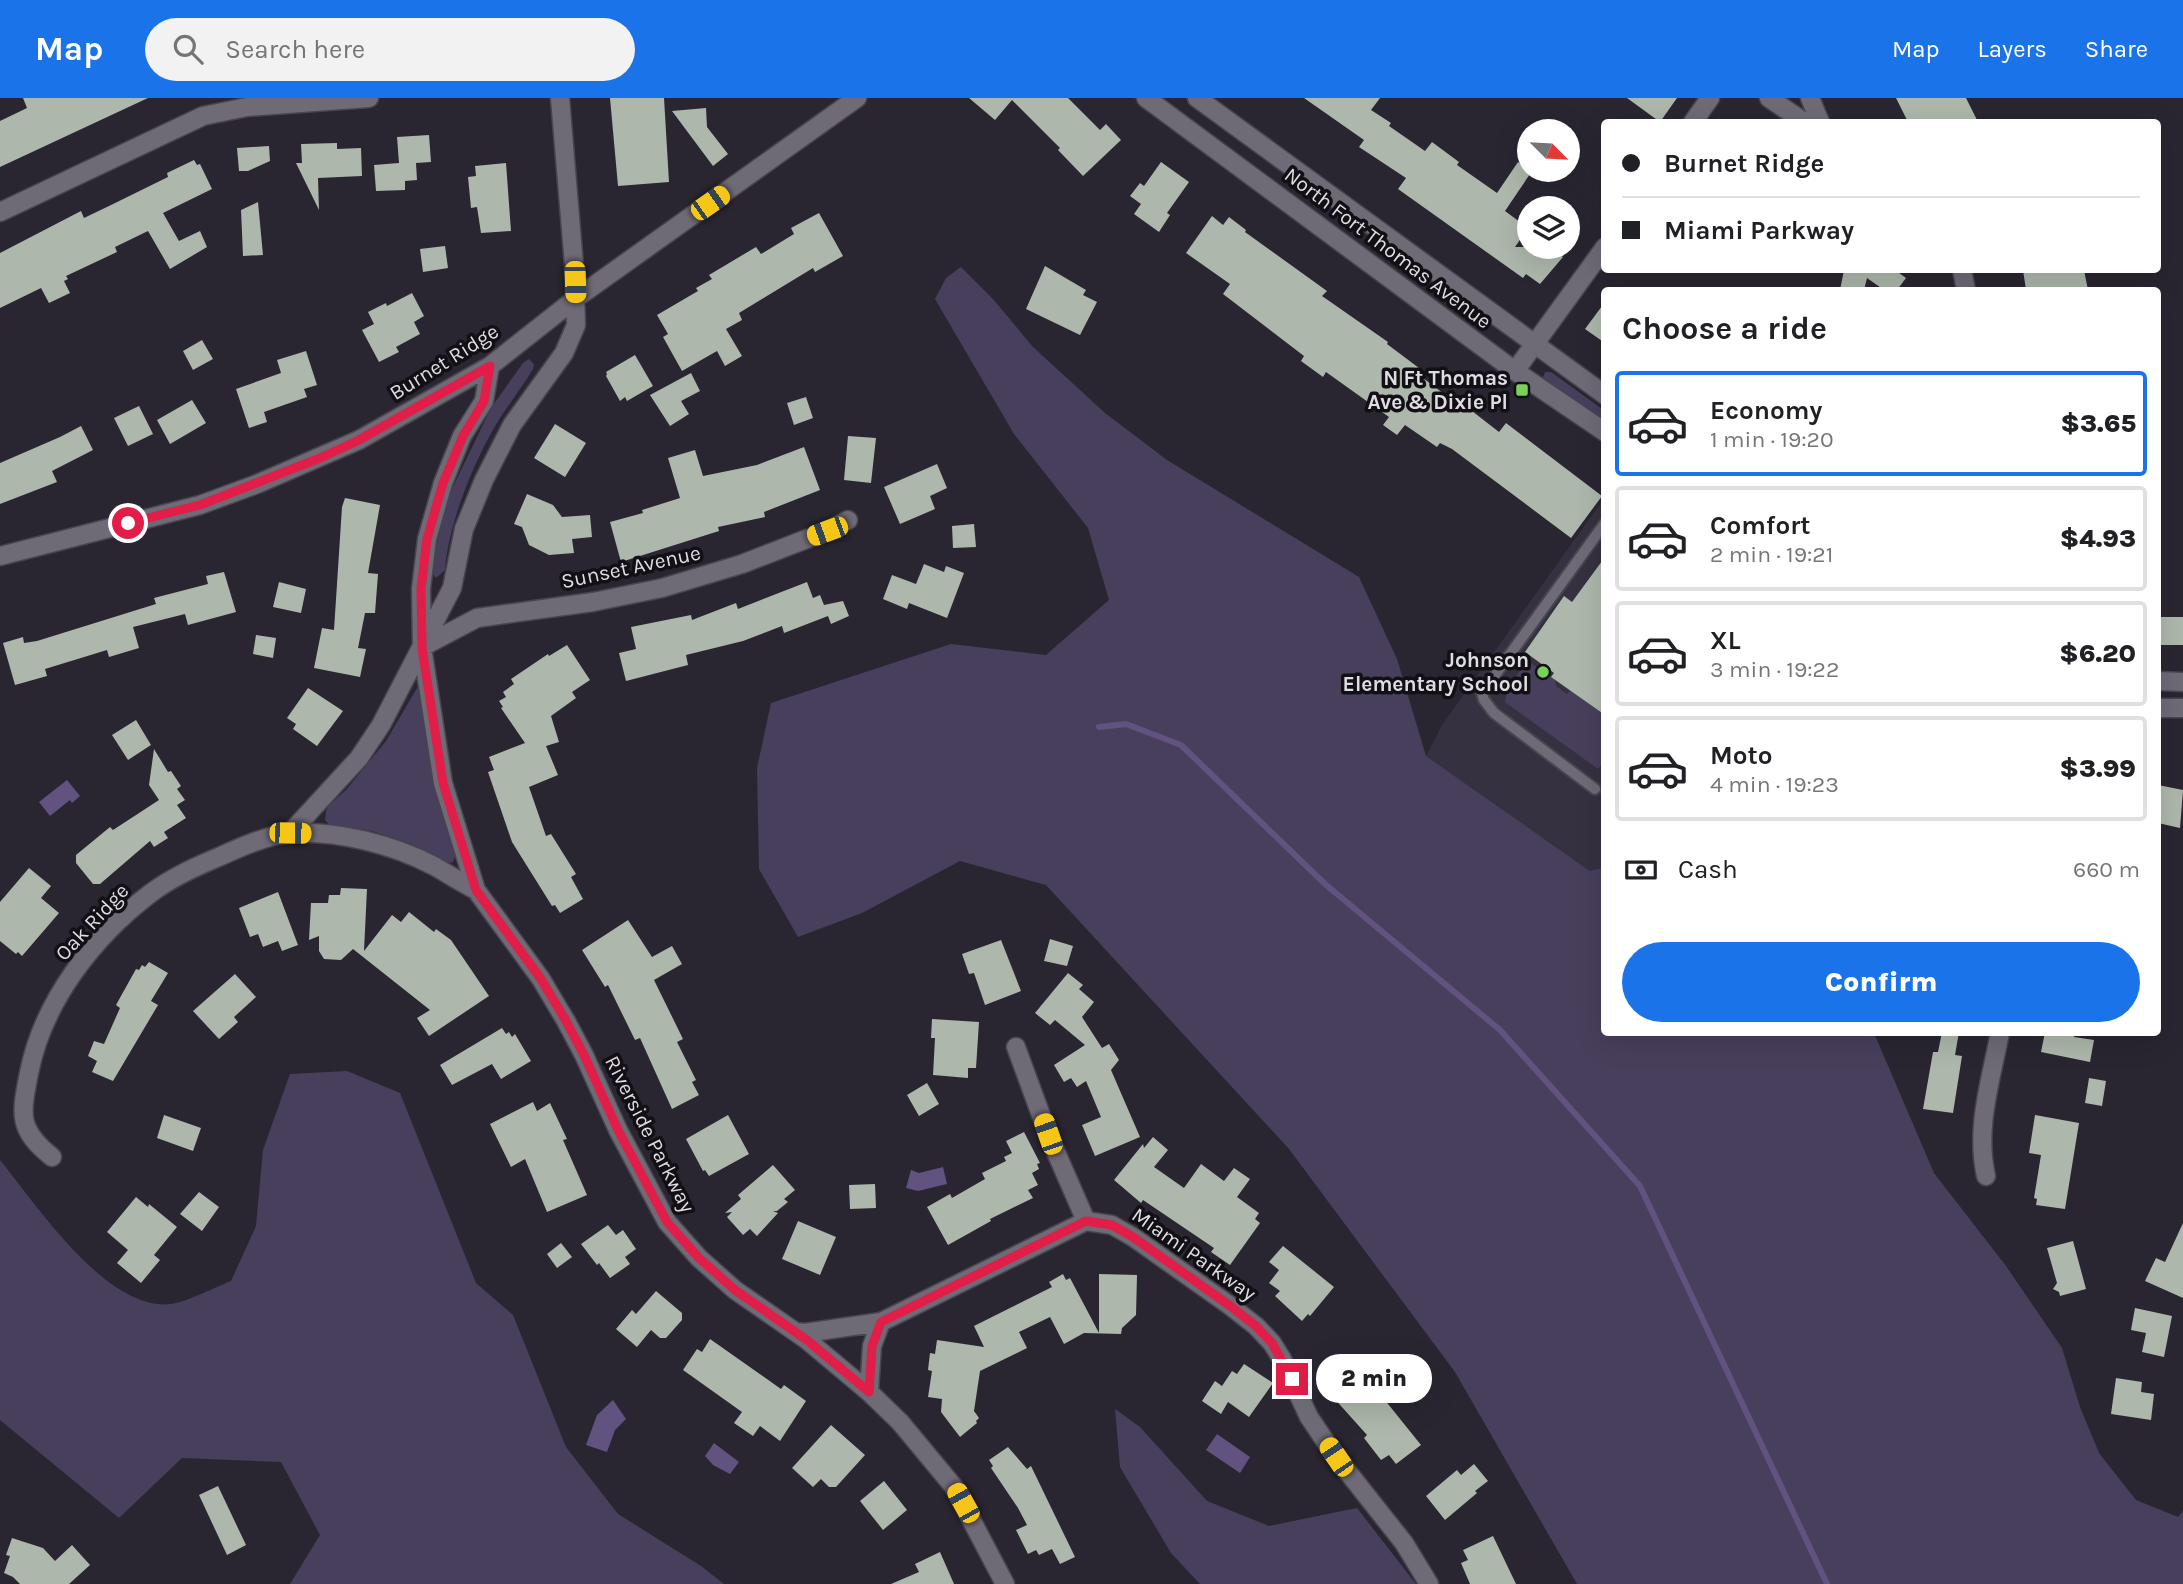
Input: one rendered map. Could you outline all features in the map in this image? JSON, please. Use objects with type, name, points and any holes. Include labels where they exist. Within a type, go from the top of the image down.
[{"type":"street","points":[[0,212],[203,116],[247,107],[369,98]]},
{"type":"street","points":[[290,833],[366,748],[452,588],[464,529],[484,480],[512,425],[566,349],[576,325],[574,265],[559,98]]},
{"type":"street","name":"Burnet Ridge","points":[[0,556],[200,505],[359,440],[490,366],[575,299],[858,98]]},
{"type":"street","name":"North Fort Thomas Avenue","points":[[1146,98],[1515,371],[1601,429]]},
{"type":"street","name":"North Fort Thomas Avenue","points":[[1197,98],[1601,392]]},
{"type":"street","points":[[1695,119],[1710,98]]},
{"type":"street","points":[[1769,98],[1800,119]]},
{"type":"street","points":[[1810,98],[1819,119]]},
{"type":"street","points":[[1515,371],[1601,252]]},
{"type":"street","name":"Riverside Parkway","points":[[490,366],[484,401],[463,436],[453,460],[427,539],[421,589],[422,648],[443,783],[476,890],[541,979],[566,1021],[618,1130],[667,1222],[699,1258],[735,1290],[796,1332],[869,1392],[900,1422],[954,1487],[1006,1584]]},
{"type":"street","name":"Sunset Avenue","points":[[422,648],[477,618],[593,602],[663,588],[742,564],[827,531],[848,520]]},
{"type":"street","points":[[2161,681],[2183,682]]},
{"type":"street","points":[[2161,708],[2183,708]]},
{"type":"street","name":"Oak Ridge","points":[[52,1157],[35,1143],[23,1120],[24,1101],[36,1042],[73,973],[106,934],[151,892],[189,870],[236,849],[290,833],[322,834],[378,844],[434,866],[476,890]]},
{"type":"street","points":[[1986,1176],[1981,1155],[1980,1132],[1999,1036]]},
{"type":"street","points":[[796,1332],[881,1322],[1086,1221],[1048,1134],[1016,1047]]},
{"type":"street","name":"Miami Parkway","points":[[1086,1221],[1112,1225],[1133,1237],[1229,1305],[1264,1334],[1282,1359],[1309,1417],[1336,1457],[1404,1544],[1429,1584]]},
{"type":"street","points":[[869,1392],[872,1346],[881,1322]]},
{"type":"lane","points":[[1595,789],[1494,713],[1484,701],[1482,693],[1601,529]]},
{"type":"shaded area","points":[[961,267],[993,299],[1033,347],[1105,413],[1167,460],[1359,577],[1397,659],[1426,756],[1590,871],[1601,868],[1601,1036],[1875,1036],[1934,1173],[2006,1266],[2062,1348],[2080,1407],[2099,1453],[2136,1500],[2178,1517],[2183,1511],[2183,1584],[1577,1584],[1455,1372],[1289,1149],[1046,885],[960,861],[862,913],[798,937],[759,869],[757,768],[771,703],[951,644],[1046,655],[1109,600],[1088,528],[1014,434],[935,299],[946,278]]},
{"type":"shaded area","points":[[529,359],[534,364],[533,369],[494,428],[474,467],[455,519],[445,570],[436,578],[430,570],[449,495],[491,408],[523,363]]},
{"type":"shaded area","points":[[1545,372],[1551,372],[1601,408],[1601,423],[1542,380]]},
{"type":"shaded area","name":"Johnson Elementary School","points":[[1601,503],[1601,868],[1590,871],[1426,756],[1442,725]]},
{"type":"shaded area","points":[[1528,661],[1555,680],[1556,686],[1567,694],[1570,690],[1601,712],[1601,765],[1598,769],[1505,702],[1508,686]]},
{"type":"shaded area","points":[[417,688],[422,692],[435,785],[456,854],[453,862],[449,863],[411,844],[372,831],[330,825],[325,820],[329,805],[346,790],[386,741]]},
{"type":"shaded area","points":[[67,780],[80,796],[72,803],[70,800],[50,816],[39,802]]},
{"type":"shaded area","points":[[347,1071],[400,1093],[476,1283],[513,1315],[566,1447],[618,1514],[701,1566],[724,1584],[290,1584],[320,1535],[281,1462],[182,1458],[119,1518],[0,1420],[0,1160],[53,1227],[98,1274],[122,1291],[147,1302],[177,1303],[231,1281],[256,1226],[263,1150],[290,1074]]},
{"type":"shaded area","points":[[943,1167],[947,1184],[918,1191],[906,1188],[911,1170],[919,1173]]},
{"type":"shaded area","points":[[613,1400],[626,1419],[615,1430],[607,1452],[586,1445],[597,1415]]},
{"type":"shaded area","points":[[1115,1409],[1140,1427],[1207,1501],[1269,1526],[1357,1508],[1416,1584],[1200,1584],[1171,1553],[1120,1467]]},
{"type":"shaded area","points":[[1217,1434],[1250,1457],[1240,1473],[1206,1450]]},
{"type":"shaded area","points":[[714,1443],[739,1462],[730,1474],[713,1465],[705,1456]]},
{"type":"building","points":[[23,98],[148,98],[0,167],[0,121],[27,108]]},
{"type":"building","points":[[610,98],[664,98],[669,182],[618,186]]},
{"type":"building","points":[[969,98],[1068,98],[1100,130],[1106,124],[1121,140],[1083,176],[1058,150],[1060,148],[1012,100],[995,120]]},
{"type":"building","points":[[1304,98],[1380,98],[1371,110],[1391,123],[1389,126],[1425,151],[1432,142],[1459,162],[1457,165],[1497,193],[1517,163],[1517,182],[1525,182],[1505,211],[1517,220],[1517,259],[1561,259],[1540,284],[1526,274],[1523,278],[1398,189],[1406,178],[1359,147],[1364,140]]},
{"type":"building","points":[[1627,98],[1677,98],[1662,119],[1656,119]]},
{"type":"building","points":[[1896,98],[1966,98],[1976,119],[1906,119]]},
{"type":"building","points":[[706,108],[707,127],[728,154],[713,166],[672,111]]},
{"type":"building","points":[[429,135],[431,162],[416,163],[417,180],[405,181],[405,190],[376,191],[374,165],[399,163],[397,137]]},
{"type":"building","points":[[337,143],[337,149],[361,148],[362,176],[318,178],[319,210],[296,163],[302,163],[301,144]]},
{"type":"building","points":[[269,146],[270,161],[248,171],[239,171],[237,148]]},
{"type":"building","points":[[194,160],[197,165],[200,164],[212,189],[163,213],[179,241],[200,231],[207,247],[170,269],[148,231],[115,247],[117,252],[66,276],[68,279],[64,281],[70,293],[49,303],[41,288],[0,308],[0,253],[81,211],[84,218],[168,177],[167,173]]},
{"type":"building","points":[[1161,162],[1189,182],[1167,213],[1170,215],[1159,232],[1134,214],[1141,204],[1130,196],[1140,183],[1144,186]]},
{"type":"building","points":[[506,163],[511,231],[481,233],[477,207],[471,208],[468,177],[476,176],[475,166]]},
{"type":"building","points":[[258,202],[263,255],[243,256],[241,210]]},
{"type":"building","points":[[819,213],[843,256],[815,272],[813,268],[739,313],[742,320],[726,329],[742,356],[725,366],[717,351],[682,371],[663,337],[668,334],[657,315],[698,291],[696,288],[712,279],[709,275],[756,247],[761,254],[794,234],[791,228]]},
{"type":"building","points":[[1212,216],[1223,225],[1229,217],[1246,230],[1245,232],[1327,291],[1322,296],[1388,342],[1387,344],[1427,374],[1423,378],[1452,400],[1455,396],[1499,432],[1506,423],[1601,497],[1571,538],[1452,449],[1440,443],[1437,447],[1405,425],[1397,435],[1383,425],[1389,417],[1326,372],[1323,377],[1301,361],[1304,356],[1223,294],[1230,284],[1186,253]]},
{"type":"building","points":[[445,246],[448,268],[423,272],[420,249]]},
{"type":"building","points":[[1045,266],[1086,290],[1083,295],[1097,302],[1080,335],[1026,309]]},
{"type":"building","points":[[1843,273],[1899,273],[1906,278],[1899,287],[1880,287],[1867,278],[1865,287],[1841,287]]},
{"type":"building","points":[[2023,273],[2085,273],[2087,287],[2026,287]]},
{"type":"building","points":[[412,293],[424,316],[414,322],[420,334],[396,347],[399,352],[379,362],[362,330],[374,324],[368,312]]},
{"type":"building","points":[[1601,307],[1601,340],[1585,329]]},
{"type":"building","points":[[202,340],[213,359],[193,370],[183,351]]},
{"type":"building","points":[[306,351],[317,385],[304,389],[307,397],[264,412],[267,422],[249,428],[236,389],[281,373],[277,360]]},
{"type":"building","points":[[635,355],[653,386],[627,401],[625,397],[620,401],[606,372]]},
{"type":"building","points":[[691,373],[700,391],[681,401],[689,414],[670,426],[650,395]]},
{"type":"building","points":[[806,397],[813,418],[794,425],[787,403]]},
{"type":"building","points":[[192,400],[206,423],[170,444],[157,420]]},
{"type":"building","points":[[139,406],[153,434],[128,446],[114,418]]},
{"type":"building","points":[[555,424],[586,443],[565,477],[534,458]]},
{"type":"building","points":[[81,426],[93,450],[52,471],[57,482],[0,504],[0,463]]},
{"type":"building","points":[[848,436],[876,438],[871,483],[844,480]]},
{"type":"building","points":[[804,447],[820,490],[764,512],[765,517],[718,527],[719,531],[621,562],[610,522],[643,513],[642,510],[680,498],[668,458],[695,450],[703,476],[757,465]]},
{"type":"building","points":[[937,464],[947,488],[930,496],[935,509],[900,524],[884,487]]},
{"type":"building","points":[[527,494],[553,505],[562,517],[590,515],[592,537],[572,539],[574,553],[549,555],[529,545],[522,527],[514,524]]},
{"type":"building","points":[[345,498],[380,505],[368,573],[378,574],[375,613],[365,613],[358,648],[366,649],[360,677],[314,668],[322,628],[334,630],[342,507]]},
{"type":"building","points":[[974,524],[976,547],[953,548],[952,526]]},
{"type":"building","points":[[1601,562],[1601,712],[1551,677],[1554,673],[1525,652],[1564,596],[1572,602]]},
{"type":"building","points":[[924,564],[944,572],[946,566],[964,573],[947,618],[909,603],[907,609],[883,599],[892,575],[916,584]]},
{"type":"building","points":[[224,572],[236,612],[188,625],[185,614],[133,627],[139,648],[109,657],[107,650],[45,669],[47,676],[15,685],[3,643],[23,637],[24,643],[37,641],[156,604],[154,598],[208,584],[206,576]]},
{"type":"building","points":[[279,582],[306,589],[301,613],[273,607]]},
{"type":"building","points":[[807,582],[813,598],[820,595],[824,605],[843,601],[849,616],[831,624],[828,616],[784,633],[782,626],[743,641],[686,655],[688,665],[626,681],[619,653],[636,649],[631,627],[691,615],[692,620],[736,603],[738,609]]},
{"type":"building","points":[[2161,617],[2183,617],[2183,645],[2161,645]]},
{"type":"building","points":[[256,635],[276,638],[273,658],[253,654]]},
{"type":"building","points":[[567,645],[590,680],[572,692],[576,698],[551,716],[559,742],[546,746],[558,775],[529,787],[546,836],[551,834],[576,874],[571,877],[583,899],[560,913],[555,905],[552,906],[512,842],[488,772],[494,770],[489,757],[525,743],[499,701],[506,697],[503,692],[514,684],[511,679],[548,654],[549,656]]},
{"type":"building","points":[[308,688],[343,711],[317,746],[293,729],[296,724],[287,718]]},
{"type":"building","points":[[136,720],[151,745],[128,760],[112,735]]},
{"type":"building","points":[[154,749],[168,772],[171,771],[181,786],[177,789],[185,800],[177,805],[186,818],[164,832],[168,838],[154,847],[150,841],[100,884],[93,884],[76,863],[76,855],[110,827],[113,830],[159,800],[149,785]]},
{"type":"building","points":[[2161,786],[2183,790],[2180,828],[2161,824]]},
{"type":"building","points":[[29,868],[51,886],[41,898],[59,913],[22,956],[0,941],[0,902]]},
{"type":"building","points":[[341,888],[367,889],[364,951],[392,915],[401,922],[409,912],[434,932],[436,929],[451,940],[489,996],[429,1036],[417,1018],[430,1010],[353,949],[341,960],[324,959],[319,951],[319,936],[309,940],[311,903],[328,903],[329,895],[340,895]]},
{"type":"building","points":[[278,892],[298,945],[282,951],[278,941],[263,947],[258,934],[250,937],[239,908]]},
{"type":"building","points":[[628,920],[652,957],[672,946],[682,964],[654,980],[683,1039],[677,1042],[696,1080],[692,1082],[699,1095],[672,1109],[640,1038],[635,1040],[608,985],[605,987],[582,950]]},
{"type":"building","points":[[1050,939],[1073,946],[1067,966],[1044,961]]},
{"type":"building","points":[[1001,940],[1021,991],[985,1005],[974,973],[969,974],[962,954]]},
{"type":"building","points":[[149,962],[168,973],[151,1001],[158,1005],[113,1081],[92,1072],[97,1061],[88,1056],[94,1041],[104,1044],[120,1008],[116,1005],[136,969],[139,970],[142,965],[145,967]]},
{"type":"building","points":[[1068,973],[1083,985],[1079,989],[1094,1002],[1082,1017],[1102,1048],[1109,1044],[1119,1060],[1111,1070],[1140,1137],[1095,1156],[1082,1125],[1101,1117],[1086,1081],[1077,1087],[1071,1078],[1064,1082],[1054,1065],[1085,1045],[1055,1020],[1050,1025],[1035,1013]]},
{"type":"building","points":[[235,974],[256,997],[234,1017],[238,1022],[219,1039],[193,1011]]},
{"type":"building","points":[[932,1019],[979,1022],[976,1068],[968,1068],[968,1078],[933,1075],[935,1038],[931,1038]]},
{"type":"building","points":[[502,1028],[512,1037],[515,1034],[531,1061],[501,1079],[492,1064],[452,1085],[440,1065]]},
{"type":"building","points":[[1941,1036],[1958,1036],[1955,1055],[1962,1056],[1953,1113],[1923,1109],[1933,1052],[1938,1052]]},
{"type":"building","points":[[2044,1036],[2074,1036],[2094,1040],[2090,1062],[2041,1052]]},
{"type":"building","points":[[2089,1078],[2106,1081],[2102,1106],[2085,1103]]},
{"type":"building","points":[[927,1083],[939,1104],[919,1116],[907,1095]]},
{"type":"building","points":[[533,1102],[537,1111],[550,1103],[567,1139],[563,1140],[587,1195],[547,1212],[525,1159],[511,1167],[490,1124]]},
{"type":"building","points":[[164,1115],[201,1128],[193,1151],[157,1138]]},
{"type":"building","points":[[728,1115],[749,1154],[709,1176],[703,1171],[686,1139]]},
{"type":"building","points":[[2035,1115],[2079,1123],[2065,1209],[2036,1205],[2037,1199],[2034,1198],[2041,1155],[2029,1153]]},
{"type":"building","points":[[1024,1132],[1040,1163],[1037,1164],[1039,1169],[1032,1173],[1038,1185],[1028,1190],[1033,1198],[990,1219],[991,1221],[948,1245],[927,1207],[950,1194],[952,1198],[985,1179],[982,1173],[1006,1161],[1004,1157],[1012,1153],[1006,1141]]},
{"type":"building","points":[[1153,1137],[1168,1150],[1154,1167],[1184,1188],[1201,1164],[1224,1181],[1234,1168],[1250,1179],[1237,1197],[1259,1213],[1255,1219],[1260,1223],[1230,1265],[1211,1252],[1214,1248],[1143,1200],[1141,1203],[1114,1180],[1143,1144],[1144,1148]]},
{"type":"building","points":[[773,1165],[795,1190],[784,1199],[788,1202],[773,1211],[778,1213],[757,1236],[750,1229],[743,1235],[727,1217],[732,1212],[725,1213],[741,1199],[738,1195]]},
{"type":"building","points":[[875,1184],[876,1208],[850,1209],[849,1185]]},
{"type":"building","points":[[199,1192],[219,1207],[202,1231],[180,1214]]},
{"type":"building","points":[[136,1197],[177,1227],[154,1255],[160,1260],[141,1283],[117,1263],[128,1250],[107,1232]]},
{"type":"building","points":[[798,1221],[836,1237],[820,1275],[782,1259]]},
{"type":"building","points":[[2183,1223],[2183,1298],[2145,1281],[2156,1258],[2165,1262]]},
{"type":"building","points":[[608,1225],[616,1235],[623,1230],[636,1249],[625,1257],[630,1264],[610,1278],[581,1244]]},
{"type":"building","points":[[2073,1241],[2086,1289],[2060,1296],[2059,1292],[2053,1289],[2057,1283],[2047,1248]]},
{"type":"building","points":[[561,1243],[572,1257],[557,1268],[547,1254]]},
{"type":"building","points":[[1283,1246],[1334,1287],[1310,1316],[1308,1314],[1302,1321],[1275,1296],[1280,1291],[1269,1283],[1279,1270],[1269,1262]]},
{"type":"building","points":[[1063,1274],[1066,1280],[1070,1278],[1099,1333],[1099,1274],[1137,1275],[1136,1315],[1122,1328],[1121,1334],[1084,1333],[1064,1344],[1050,1317],[1019,1332],[1027,1348],[980,1371],[974,1411],[979,1418],[977,1423],[960,1437],[941,1412],[942,1399],[928,1397],[932,1371],[928,1370],[930,1353],[935,1354],[937,1340],[984,1347],[974,1326],[1052,1287],[1049,1282]]},
{"type":"building","points":[[656,1291],[682,1313],[682,1320],[666,1338],[660,1338],[651,1330],[637,1347],[616,1329],[632,1310],[636,1314]]},
{"type":"building","points":[[2135,1308],[2172,1316],[2164,1357],[2142,1352],[2146,1333],[2131,1330]]},
{"type":"building","points":[[710,1339],[781,1389],[784,1385],[806,1401],[780,1441],[760,1426],[753,1436],[734,1423],[742,1412],[683,1370],[697,1349],[702,1352]]},
{"type":"building","points":[[1358,1358],[1378,1381],[1374,1385],[1376,1389],[1421,1445],[1396,1464],[1389,1455],[1381,1460],[1364,1438],[1367,1435],[1324,1387]]},
{"type":"building","points":[[1244,1364],[1273,1383],[1249,1417],[1228,1402],[1221,1414],[1202,1401],[1215,1381],[1222,1386],[1232,1371],[1237,1374]]},
{"type":"building","points":[[2116,1378],[2142,1382],[2141,1392],[2154,1394],[2151,1420],[2111,1414]]},
{"type":"building","points":[[831,1425],[865,1455],[836,1487],[829,1487],[821,1479],[813,1487],[792,1468]]},
{"type":"building","points":[[1008,1447],[1027,1469],[1031,1466],[1075,1557],[1060,1564],[1052,1549],[1039,1555],[1036,1550],[1028,1554],[1016,1530],[1027,1525],[991,1468],[993,1466],[989,1460]]},
{"type":"building","points":[[1474,1464],[1488,1481],[1445,1520],[1426,1496],[1457,1470],[1461,1475]]},
{"type":"building","points":[[884,1481],[907,1510],[883,1530],[860,1501]]},
{"type":"building","points":[[218,1486],[246,1545],[227,1555],[199,1495]]},
{"type":"building","points":[[1493,1536],[1516,1584],[1470,1584],[1461,1563],[1468,1560],[1463,1550]]},
{"type":"building","points":[[12,1538],[43,1548],[55,1561],[72,1545],[90,1565],[69,1584],[20,1584],[4,1573]]},
{"type":"building","points":[[940,1552],[954,1584],[891,1584],[919,1572],[915,1564]]},
{"type":"waterway","points":[[1099,727],[1126,724],[1181,745],[1325,884],[1500,1030],[1640,1186],[1827,1584]]},
{"type":"place","name":"N Ft Thomas Ave & Dixie Pl","points":[[1522,390]]},
{"type":"place","name":"Johnson Elementary School","points":[[1543,672]]},
{"type":"route","points":[[128,523],[200,505],[320,458],[359,440],[490,366],[484,401],[463,436],[443,483],[427,539],[421,589],[422,648],[443,783],[476,890],[541,979],[566,1021],[618,1130],[667,1222],[699,1258],[735,1290],[807,1340],[869,1392],[872,1346],[881,1322],[1086,1221],[1112,1225],[1133,1237],[1229,1305],[1256,1326],[1272,1343],[1292,1379]]}]
